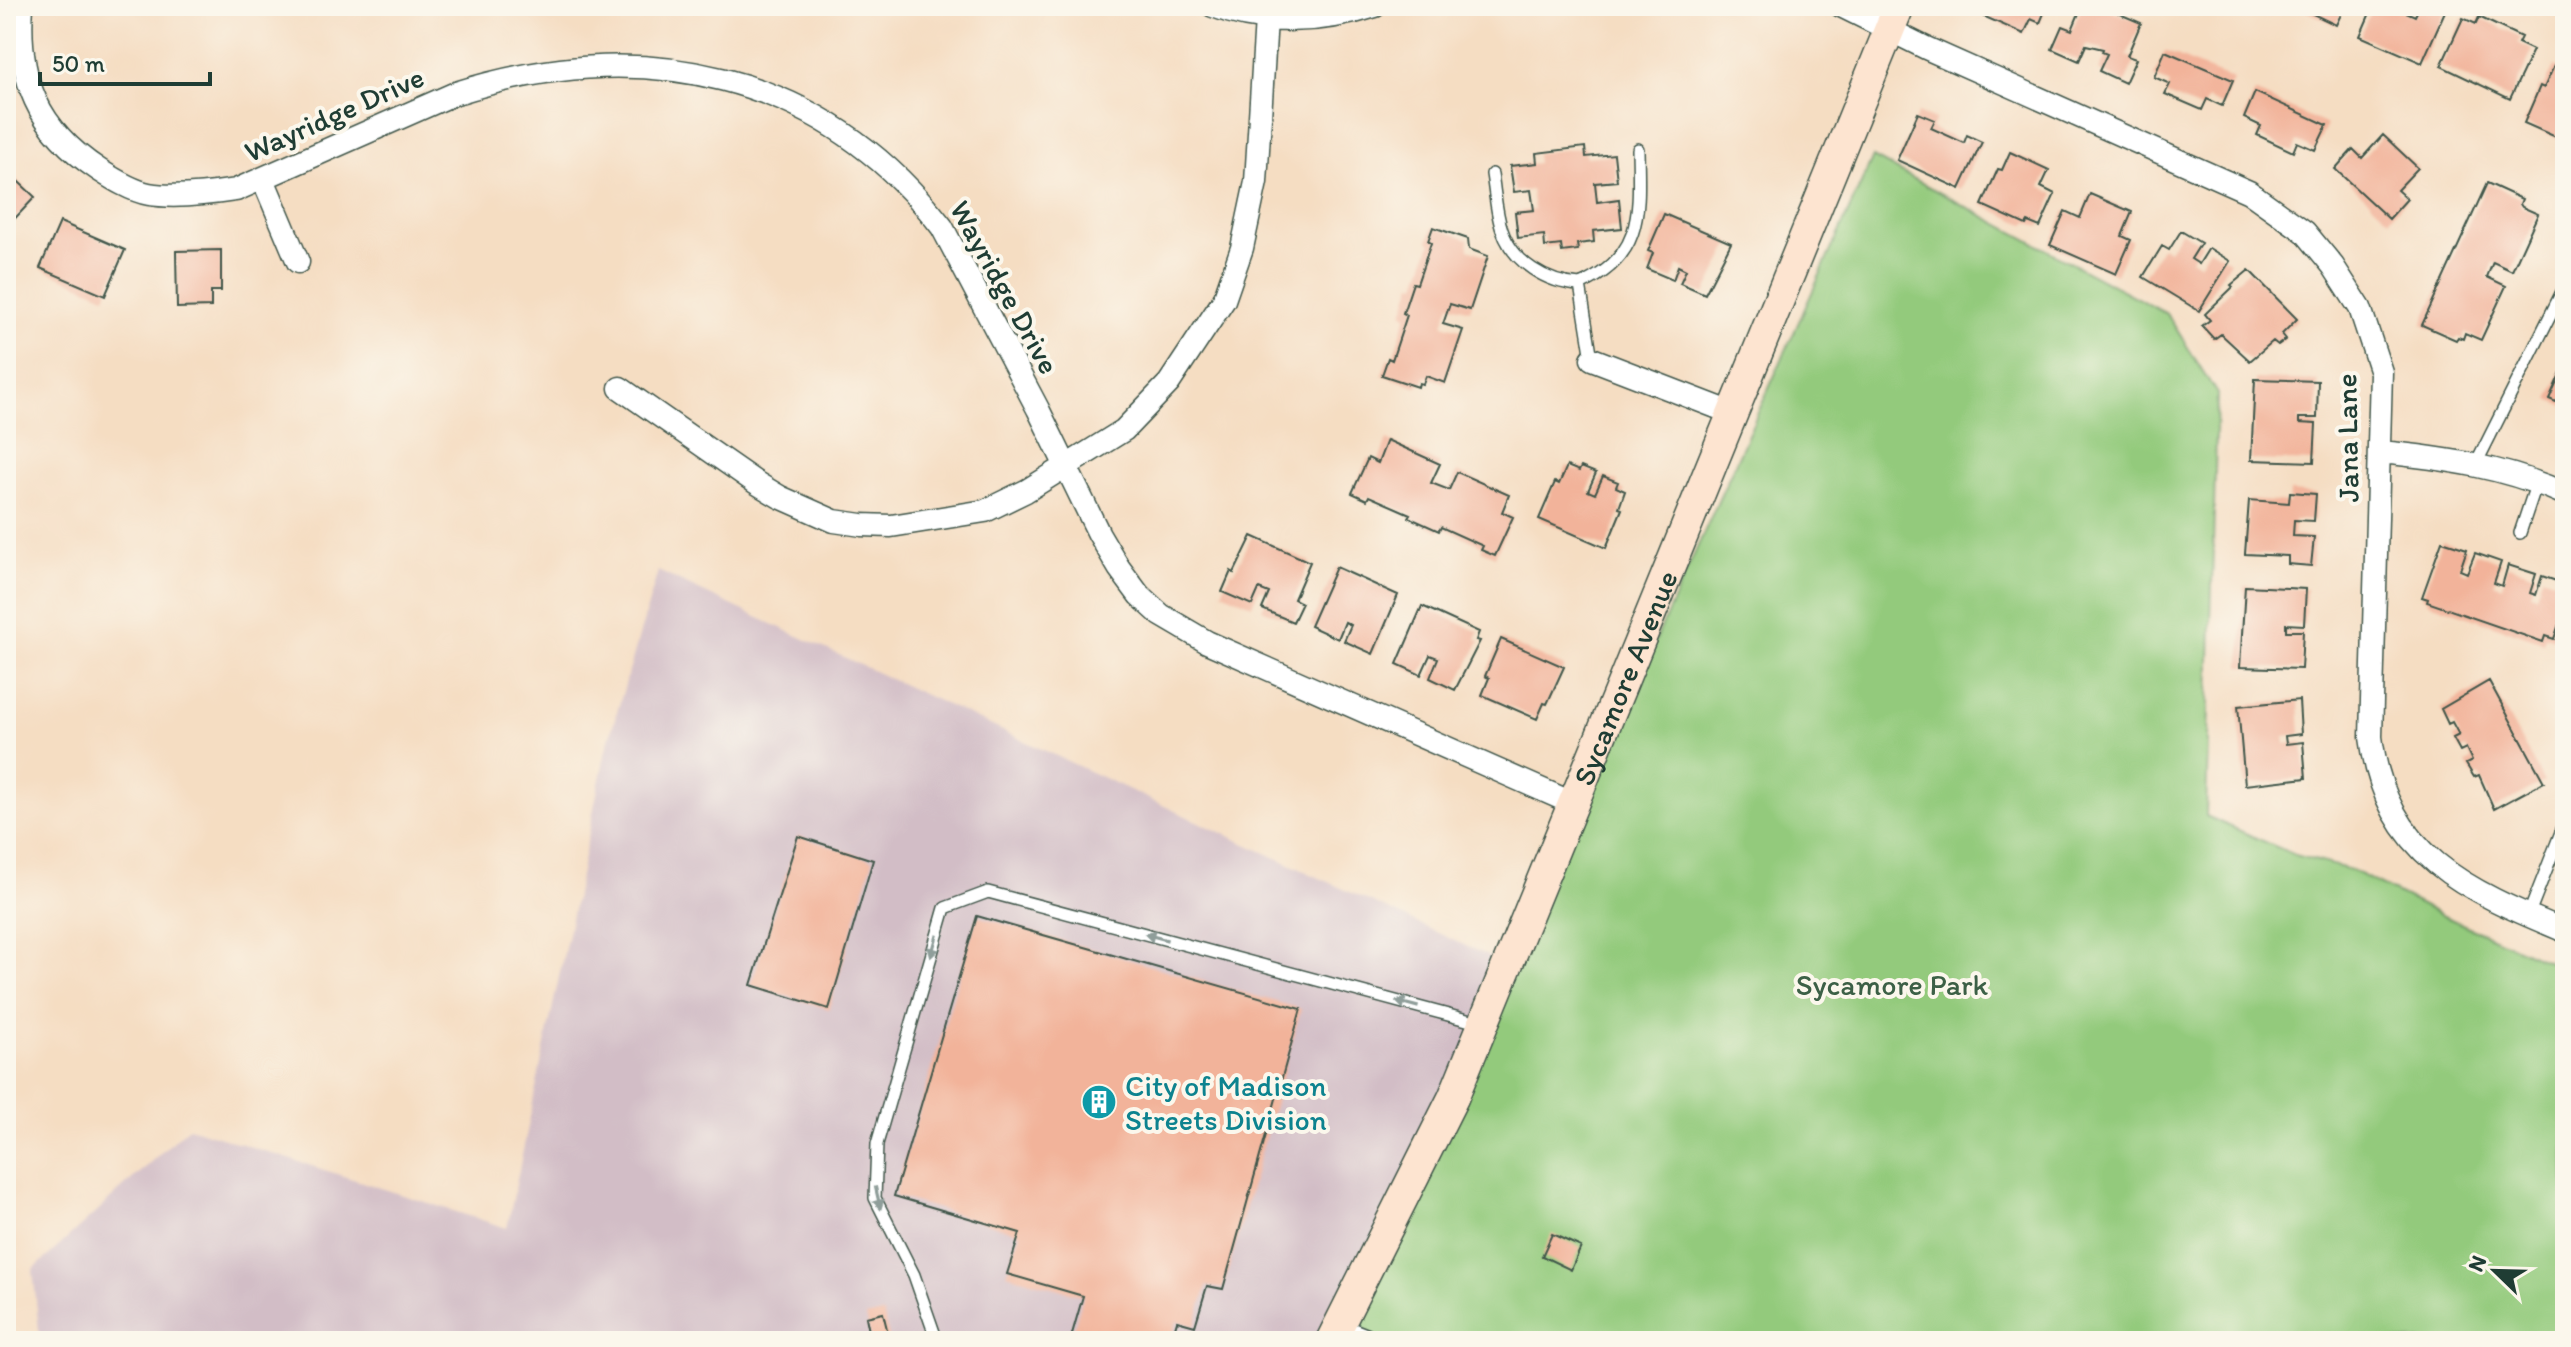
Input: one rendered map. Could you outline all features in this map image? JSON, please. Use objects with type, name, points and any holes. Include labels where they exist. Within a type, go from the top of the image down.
[{"type":"street","name":"Wayridge Drive","points":[[22,6],[20,30],[27,82],[43,117],[62,142],[84,160],[111,178],[148,194],[212,194],[236,190],[456,93],[557,69],[670,68],[745,85],[811,113],[882,161],[926,207],[956,249],[1099,534],[1139,595],[1184,630],[1572,803]]},
{"type":"street","points":[[1213,6],[1233,14],[1266,19],[1317,18],[1375,6]]},
{"type":"street","name":"Jana Lane","points":[[1841,6],[1894,18],[2249,192],[2305,232],[2333,266],[2360,308],[2381,372],[2371,737],[2375,770],[2388,804],[2404,830],[2448,874],[2469,888],[2565,931]]},
{"type":"street","name":"Sycamore Avenue","points":[[1336,1333],[1453,1098],[1894,18]]},
{"type":"street","points":[[620,388],[755,482],[834,521],[891,526],[985,511],[1067,467],[1124,430],[1169,383],[1224,300],[1242,248],[1256,182],[1266,19]]},
{"type":"street","points":[[263,179],[298,262]]},
{"type":"street","points":[[1592,359],[1732,413]]},
{"type":"street","points":[[2379,452],[2476,464],[2537,481],[2565,494]]},
{"type":"lane","points":[[1492,174],[1502,229],[1510,247],[1522,261],[1546,278],[1580,285],[1600,276],[1620,260],[1633,238],[1638,211],[1638,149]]},
{"type":"lane","points":[[1580,285],[1592,359]]},
{"type":"lane","points":[[2476,464],[2565,286]]},
{"type":"lane","points":[[2520,533],[2537,481]]},
{"type":"lane","points":[[2528,916],[2565,822]]},
{"type":"lane","points":[[937,1341],[914,1275],[875,1198],[877,1144],[945,908],[988,892],[1483,1024]]},
{"type":"lane","points":[[1336,1333],[1384,1341]]},
{"type":"shaded area","points":[[658,571],[1507,965],[1331,1341],[40,1341],[33,1270],[189,1127],[507,1228],[606,750]]},
{"type":"green space","name":"Sycamore Park","points":[[1873,157],[2167,314],[2217,394],[2206,816],[2295,855],[2351,870],[2439,914],[2565,969],[2565,1341],[1340,1341]]},
{"type":"building","points":[[1979,6],[2047,6],[2040,23],[2031,19],[2024,34],[1976,13]]},
{"type":"building","points":[[2082,6],[2101,6],[2141,23],[2127,56],[2136,59],[2125,83],[2099,71],[2107,54],[2102,52],[2103,49],[2086,45],[2079,61],[2052,49],[2062,26],[2072,30]]},
{"type":"building","points":[[2296,6],[2345,6],[2336,25]]},
{"type":"building","points":[[2373,6],[2398,6],[2415,16],[2420,6],[2446,9],[2422,63],[2360,36]]},
{"type":"building","points":[[2479,17],[2521,37],[2518,43],[2533,50],[2510,99],[2441,66],[2463,18],[2476,24]]},
{"type":"building","points":[[2165,51],[2233,80],[2222,106],[2207,99],[2202,110],[2165,94],[2170,84],[2154,77]]},
{"type":"building","points":[[2554,66],[2565,70],[2565,141],[2524,123],[2540,86],[2544,88]]},
{"type":"building","points":[[2255,92],[2327,125],[2315,150],[2297,142],[2293,152],[2257,135],[2261,126],[2244,118]]},
{"type":"building","points":[[1918,113],[1935,120],[1931,128],[1964,143],[1967,135],[1982,142],[1960,189],[1897,160]]},
{"type":"building","points":[[2383,135],[2418,168],[2397,190],[2407,199],[2389,219],[2335,169],[2353,149],[2362,158]]},
{"type":"building","points":[[1585,147],[1586,157],[1614,154],[1617,181],[1595,183],[1597,202],[1619,199],[1622,228],[1593,231],[1594,242],[1577,244],[1578,250],[1562,252],[1561,245],[1545,247],[1544,235],[1518,238],[1515,212],[1534,210],[1531,190],[1514,192],[1510,166],[1537,163],[1536,153]]},
{"type":"building","points":[[2010,152],[2049,170],[2041,187],[2055,194],[2040,227],[2028,222],[2026,225],[1982,205],[1998,169],[2002,170]]},
{"type":"building","points":[[6,170],[35,197],[6,228]]},
{"type":"building","points":[[2487,183],[2522,199],[2522,207],[2538,214],[2512,271],[2493,262],[2487,277],[2506,286],[2481,340],[2465,333],[2463,339],[2458,337],[2456,340],[2422,325]]},
{"type":"building","points":[[2090,194],[2132,212],[2122,236],[2131,240],[2116,274],[2050,245],[2065,211],[2080,218]]},
{"type":"building","points":[[1664,214],[1731,243],[1705,294],[1680,283],[1686,270],[1678,266],[1673,280],[1647,269],[1653,253],[1648,251]]},
{"type":"building","points":[[60,222],[125,250],[105,296],[40,268]]},
{"type":"building","points":[[1433,227],[1468,239],[1469,249],[1488,256],[1470,310],[1450,304],[1443,324],[1463,330],[1445,383],[1426,376],[1418,387],[1382,375],[1388,358],[1392,360],[1407,315],[1403,313],[1413,283],[1417,284]]},
{"type":"building","points":[[2181,231],[2201,243],[2191,259],[2199,264],[2209,248],[2230,261],[2199,311],[2143,277],[2162,246],[2169,250]]},
{"type":"building","points":[[221,250],[221,291],[211,291],[211,307],[177,308],[176,251]]},
{"type":"building","points":[[2249,270],[2297,319],[2282,334],[2286,339],[2278,345],[2273,341],[2250,361],[2221,334],[2214,339],[2202,326],[2210,320],[2205,314]]},
{"type":"building","points":[[2565,363],[2565,406],[2549,399]]},
{"type":"building","points":[[2255,379],[2318,381],[2317,418],[2299,418],[2299,423],[2316,424],[2314,462],[2251,460]]},
{"type":"building","points":[[1387,440],[1440,464],[1431,483],[1449,490],[1457,472],[1509,495],[1502,512],[1513,517],[1495,556],[1481,550],[1483,546],[1441,527],[1439,531],[1369,496],[1367,500],[1352,493],[1368,458],[1378,463]]},
{"type":"building","points":[[1567,466],[1596,473],[1588,491],[1595,494],[1603,476],[1618,482],[1616,487],[1625,491],[1619,508],[1622,509],[1606,548],[1539,519],[1555,482],[1559,484]]},
{"type":"building","points":[[2290,492],[2316,494],[2314,521],[2294,520],[2293,536],[2314,537],[2311,566],[2288,564],[2288,556],[2245,554],[2249,500],[2289,503]]},
{"type":"building","points":[[1252,536],[1310,562],[1294,599],[1302,603],[1293,622],[1262,609],[1269,593],[1259,589],[1252,605],[1222,592]]},
{"type":"building","points":[[2442,541],[2467,549],[2460,570],[2467,573],[2475,553],[2501,562],[2494,583],[2502,586],[2508,565],[2536,574],[2530,593],[2536,595],[2542,576],[2565,584],[2565,606],[2554,639],[2545,636],[2543,642],[2427,602],[2428,599],[2422,597]]},
{"type":"building","points":[[1336,567],[1398,595],[1373,654],[1344,641],[1351,625],[1345,622],[1338,639],[1310,626]]},
{"type":"building","points":[[2245,586],[2306,589],[2304,625],[2286,624],[2286,631],[2303,631],[2301,669],[2240,667]]},
{"type":"building","points":[[1422,606],[1479,632],[1476,640],[1480,641],[1455,690],[1430,678],[1438,658],[1430,655],[1421,675],[1397,664]]},
{"type":"building","points":[[1501,639],[1564,667],[1537,719],[1482,695],[1489,678],[1485,676]]},
{"type":"building","points":[[2489,681],[2544,782],[2494,809],[2479,775],[2474,777],[2466,764],[2472,761],[2466,748],[2460,751],[2453,738],[2459,735],[2452,722],[2448,724],[2441,709]]},
{"type":"building","points":[[2299,700],[2301,734],[2285,736],[2286,744],[2303,742],[2306,778],[2245,785],[2238,706]]},
{"type":"building","points":[[798,836],[873,860],[829,1009],[751,985]]},
{"type":"building","name":"City of Madison Streets Division","points":[[977,916],[1301,1009],[1223,1289],[1207,1286],[1195,1326],[1177,1321],[1171,1341],[1070,1341],[1083,1296],[1007,1274],[1020,1233],[894,1196]]},
{"type":"building","points":[[1552,1234],[1581,1247],[1571,1270],[1542,1256]]},
{"type":"building","points":[[883,1313],[890,1341],[871,1341],[866,1317]]},
{"type":"place","name":"City of Madison Streets Division","points":[[1099,1102]]}]
